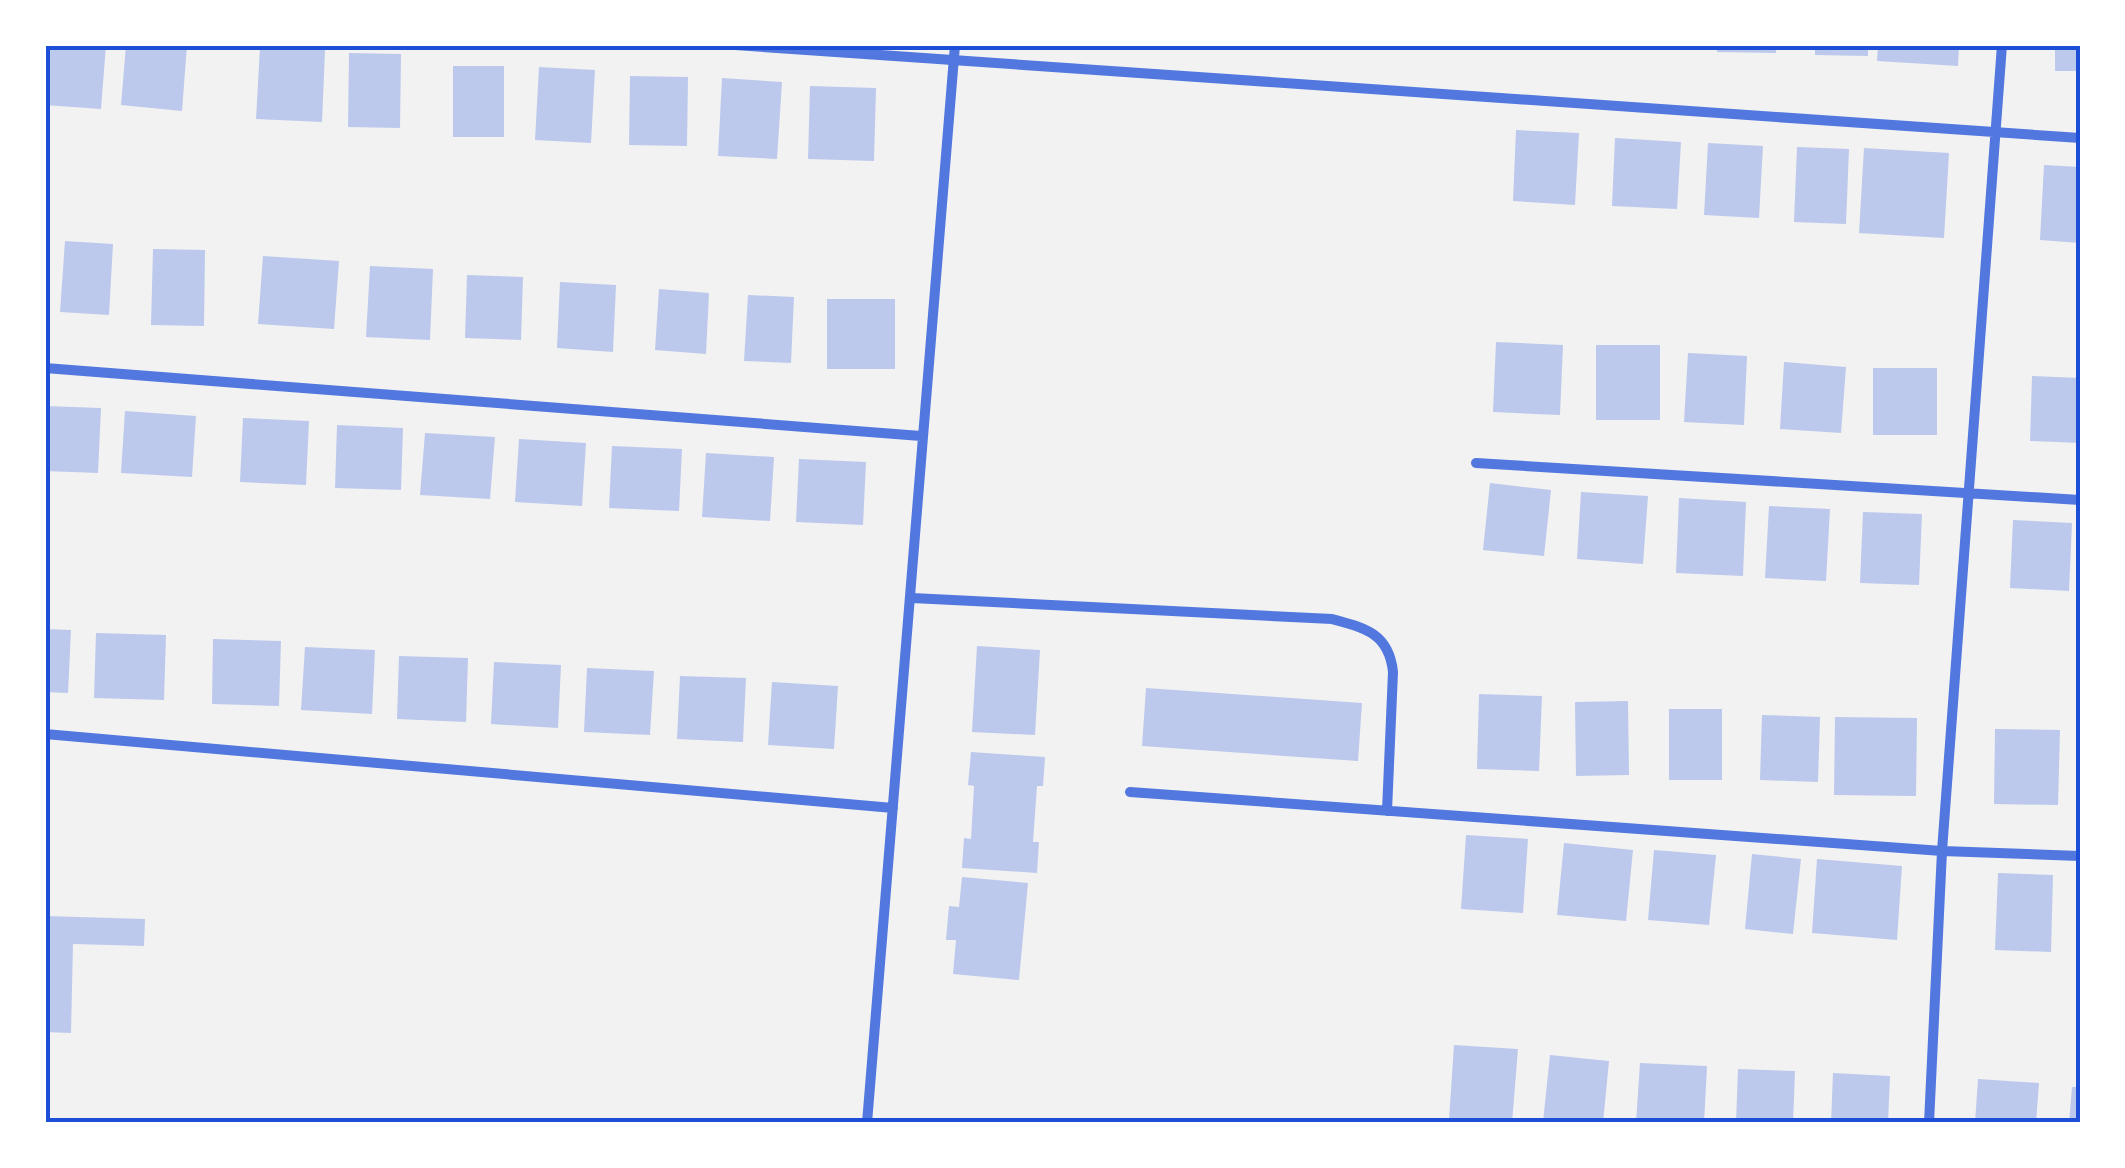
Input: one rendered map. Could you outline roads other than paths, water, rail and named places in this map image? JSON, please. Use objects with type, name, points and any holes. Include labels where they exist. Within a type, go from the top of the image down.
[{"type":"street","points":[[735,45],[954,64],[2080,138]]},
{"type":"street","points":[[866,1123],[955,45]]},
{"type":"street","points":[[1930,1123],[1942,851],[2002,45]]},
{"type":"street","points":[[45,368],[921,436]]},
{"type":"street","points":[[1476,463],[2080,500]]},
{"type":"street","points":[[912,598],[1332,619],[1373,630],[1391,650],[1393,672],[1387,811]]},
{"type":"street","points":[[45,734],[893,808]]},
{"type":"street","points":[[1130,792],[1942,851],[2080,856]]}]
